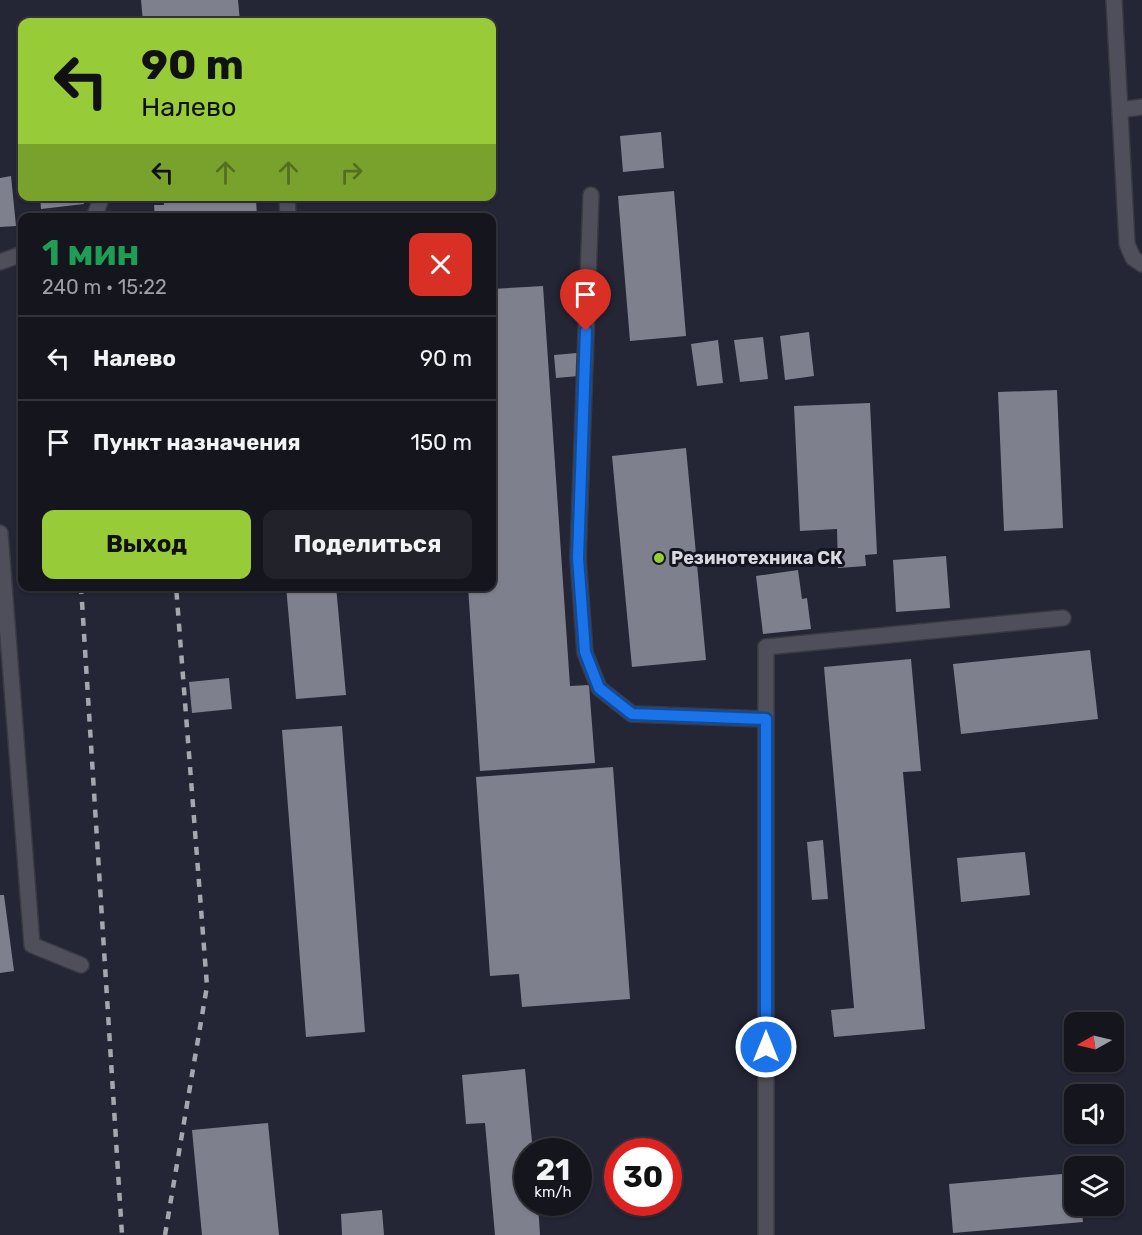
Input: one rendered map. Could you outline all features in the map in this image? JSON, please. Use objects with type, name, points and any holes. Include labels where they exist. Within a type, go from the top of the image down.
[{"type":"street","points":[[1114,0],[1127,244],[1133,258],[1142,264]]},
{"type":"street","points":[[1120,110],[1142,107]]},
{"type":"street","points":[[591,195],[578,558],[585,652],[599,688],[632,714],[766,719]]},
{"type":"street","points":[[0,262],[18,256]]},
{"type":"street","points":[[0,533],[32,945],[81,965]]},
{"type":"street","points":[[766,1235],[766,647],[1063,618]]},
{"type":"shaded area","points":[[0,0],[1142,0],[1142,1235],[0,1235]]},
{"type":"building","points":[[141,0],[238,0],[240,18],[143,18]]},
{"type":"building","points":[[661,132],[664,168],[623,172],[620,136]]},
{"type":"building","points":[[11,176],[16,226],[0,227],[0,178]]},
{"type":"building","points":[[674,191],[686,336],[630,341],[618,196]]},
{"type":"building","points":[[40,201],[84,201],[84,204],[41,209]]},
{"type":"building","points":[[164,201],[256,201],[257,213],[155,213],[154,205],[164,205]]},
{"type":"building","points":[[543,286],[570,686],[589,685],[595,763],[480,771],[468,591],[496,591],[496,289]]},
{"type":"building","points":[[809,332],[814,376],[785,380],[780,336]]},
{"type":"building","points":[[763,337],[768,379],[740,382],[734,340]]},
{"type":"building","points":[[718,340],[723,383],[697,386],[691,344]]},
{"type":"building","points":[[577,353],[579,376],[556,378],[554,355]]},
{"type":"building","points":[[1057,390],[1063,528],[1004,531],[998,392]]},
{"type":"building","points":[[870,403],[877,554],[865,555],[866,566],[838,568],[837,529],[800,531],[794,406]]},
{"type":"building","name":"Резинотехника СК","points":[[686,448],[706,660],[632,667],[612,456]]},
{"type":"building","points":[[946,556],[950,608],[896,612],[893,560]]},
{"type":"building","points":[[798,570],[802,599],[807,598],[811,629],[763,634],[756,576]]},
{"type":"building","points":[[286,591],[336,591],[346,695],[296,699]]},
{"type":"building","points":[[1090,650],[1098,719],[961,734],[953,664]]},
{"type":"building","points":[[911,659],[921,771],[903,772],[925,1029],[834,1037],[831,1010],[854,1008],[824,667]]},
{"type":"building","points":[[229,678],[232,709],[192,713],[189,682]]},
{"type":"building","points":[[342,726],[365,1032],[306,1037],[282,730]]},
{"type":"building","points":[[613,767],[630,999],[522,1007],[519,974],[490,976],[476,777]]},
{"type":"building","points":[[823,840],[828,899],[812,900],[807,842]]},
{"type":"building","points":[[1025,852],[1030,895],[961,902],[957,858]]},
{"type":"building","points":[[0,895],[4,895],[14,971],[0,973]]},
{"type":"building","points":[[525,1069],[532,1138],[514,1138],[514,1216],[539,1216],[540,1235],[495,1235],[485,1123],[466,1124],[462,1075]]},
{"type":"building","points":[[268,1123],[279,1235],[202,1235],[192,1130]]},
{"type":"building","points":[[1064,1174],[1064,1216],[1082,1216],[1083,1222],[953,1233],[949,1184]]},
{"type":"building","points":[[382,1210],[384,1235],[342,1235],[341,1214]]},
{"type":"railway","points":[[81,591],[122,1235]]},
{"type":"railway","points":[[165,1235],[207,986],[176,591]]},
{"type":"place","name":"Резинотехника СК","points":[[659,558]]},
{"type":"route","points":[[586,331],[578,558],[585,652],[599,688],[632,714],[766,719],[766,1047]]}]
